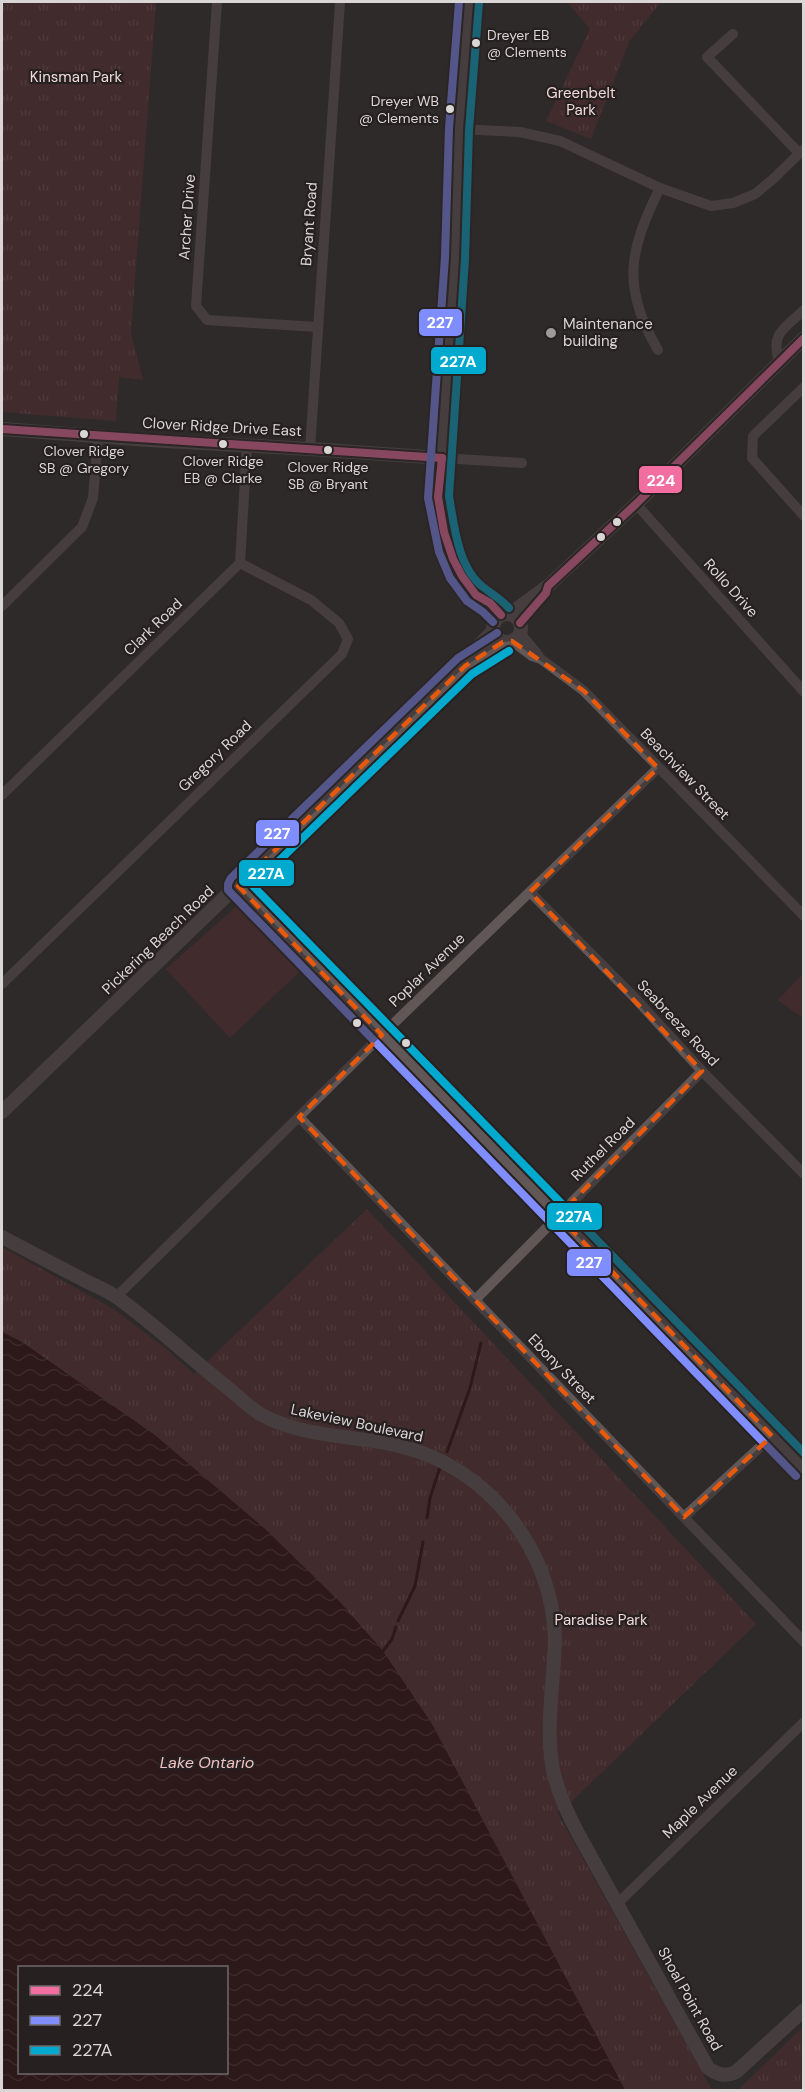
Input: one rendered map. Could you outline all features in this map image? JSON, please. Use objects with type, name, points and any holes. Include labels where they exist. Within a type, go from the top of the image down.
[{"type":"street","name":"Archer Drive","points":[[217,2],[196,306],[207,320],[317,327]]},
{"type":"street","name":"Bryant Road","points":[[310,449],[340,2]]},
{"type":"street","points":[[469,2],[459,129],[455,258],[438,497],[444,532],[458,567],[476,596],[490,603],[507,628]]},
{"type":"street","points":[[459,129],[520,132],[560,141],[660,188],[711,206],[733,203],[755,194],[802,151],[707,57],[733,34]]},
{"type":"street","points":[[658,350],[646,330],[637,306],[633,282],[636,245],[643,222],[660,188]]},
{"type":"street","points":[[779,361],[775,348],[778,335],[804,310]]},
{"type":"street","name":"Pickering Beach Road","points":[[2,1112],[465,666],[546,593],[548,586],[636,504],[804,338]]},
{"type":"street","points":[[804,387],[753,436],[752,458],[804,516]]},
{"type":"street","name":"Clover Ridge Drive East","points":[[2,429],[442,459]]},
{"type":"street","points":[[2,606],[82,526],[93,498],[98,436]]},
{"type":"street","points":[[240,563],[247,445]]},
{"type":"street","points":[[442,459],[522,463]]},
{"type":"street","name":"Rollo Drive","points":[[636,504],[804,692]]},
{"type":"street","name":"Clark Road","points":[[2,795],[240,563]]},
{"type":"street","name":"Gregory Road","points":[[2,984],[342,654],[348,639],[339,623],[311,600],[240,563]]},
{"type":"street","name":"Beachview Street","points":[[507,628],[541,659],[584,691],[804,916]]},
{"type":"street","name":"Poplar Avenue","points":[[116,1297],[658,768]]},
{"type":"street","points":[[238,886],[804,1469]]},
{"type":"street","name":"Seabreeze Road","points":[[530,892],[804,1174]]},
{"type":"street","name":"Ruthel Road","points":[[475,1300],[702,1071]]},
{"type":"street","name":"Ebony Street","points":[[299,1117],[804,1642]]},
{"type":"street","name":"Lakeview Boulevard","points":[[2,1236],[116,1297],[262,1414],[294,1428],[401,1446],[436,1458],[457,1469],[478,1485],[507,1513],[541,1569],[551,1606],[555,1639],[550,1728],[556,1783],[570,1818],[618,1903]]},
{"type":"street","points":[[684,1517],[771,1436]]},
{"type":"street","name":"Maple Avenue","points":[[618,1903],[804,1722]]},
{"type":"street","name":"Shoal Point Road","points":[[618,1903],[708,2068],[713,2071],[726,2075],[736,2072],[804,2010]]},
{"type":"highlighted area","points":[[512,641],[584,691],[658,768],[530,892],[702,1071],[558,1216],[772,1436],[684,1517],[299,1117],[382,1035],[238,886],[465,666],[503,642]]},
{"type":"green space","name":"Kinsman Park","points":[[2,2],[156,2],[131,333],[143,380],[119,377],[116,421],[2,412]]},
{"type":"green space","name":"Greenbelt Park","points":[[661,2],[629,42],[591,139],[546,121],[590,29],[568,3]]},
{"type":"green space","points":[[237,906],[300,971],[230,1038],[166,969]]},
{"type":"green space","points":[[803,974],[803,1018],[778,1000]]},
{"type":"green space","name":"Paradise Park","points":[[367,1209],[756,1624],[570,1803],[557,1812],[711,2088],[730,2090],[625,2090],[432,1724],[340,1602],[265,1529],[156,1436],[22,1342],[2,1332],[2,1247],[115,1310],[165,1348],[194,1374]]},
{"type":"green space","points":[[803,2027],[803,2090],[739,2089]]},
{"type":"water","name":"Lake Ontario","points":[[2,1332],[22,1342],[156,1436],[265,1529],[340,1602],[383,1651],[432,1724],[625,2090],[2,2090]]},
{"type":"waterway","points":[[447,1452],[470,1388],[481,1343]]},
{"type":"waterway","points":[[427,1518],[430,1498],[440,1467]]},
{"type":"waterway","points":[[398,1621],[415,1586],[423,1542]]},
{"type":"waterway","points":[[383,1651],[392,1639],[396,1627]]},
{"type":"transit line","name":"227","points":[[459,2],[449,128],[445,257],[428,498],[439,552],[450,578],[467,601],[493,622]]},
{"type":"transit line","name":"227A","points":[[479,3],[469,130],[465,259],[449,496],[458,545],[468,569],[483,587],[509,608]]},
{"type":"transit line","name":"224","points":[[520,623],[546,593],[548,586],[636,504],[804,338]]},
{"type":"transit line","name":"224","points":[[2,429],[442,458]]},
{"type":"transit line","name":"224","points":[[442,458],[438,497],[444,532],[453,559],[476,595],[490,603],[501,615]]},
{"type":"transit line","name":"227","points":[[497,633],[458,658],[231,878],[228,890],[796,1476]]},
{"type":"transit line","name":"227A","points":[[509,651],[472,674],[253,886],[804,1453]]},
{"type":"place","name":"Dreyer EB @ Clements","points":[[476,43]]},
{"type":"place","name":"Dreyer WB @ Clements","points":[[450,109]]},
{"type":"place","name":"Maintenance building","points":[[551,333]]},
{"type":"place","name":"Clover Ridge SB @ Gregory","points":[[84,434]]},
{"type":"place","name":"Clover Ridge EB @ Clarke","points":[[223,444]]},
{"type":"place","name":"Clover Ridge SB @ Bryant","points":[[328,450]]}]
